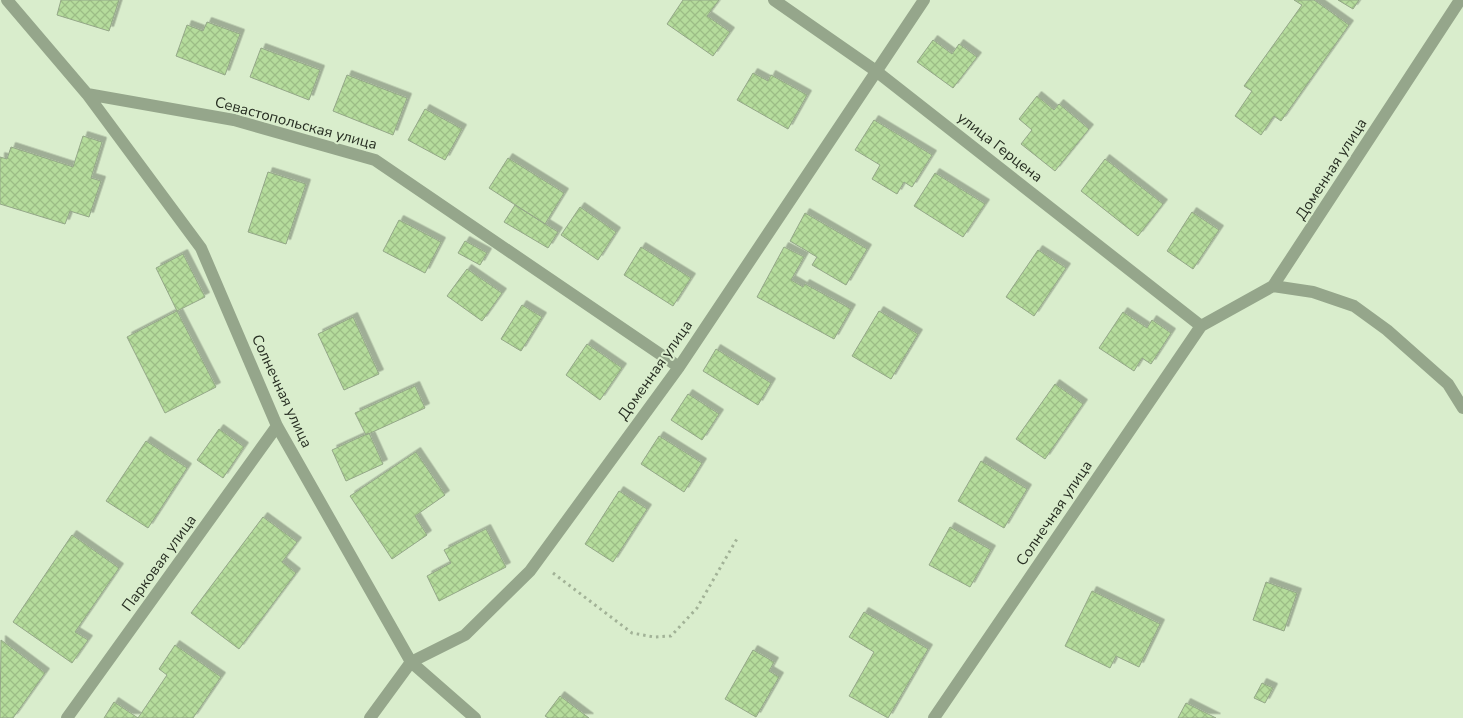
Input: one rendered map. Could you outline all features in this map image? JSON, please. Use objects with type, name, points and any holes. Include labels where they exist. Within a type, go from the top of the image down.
[{"type":"street","points":[[7,0],[87,94]]},
{"type":"street","name":"улица Герцена","points":[[774,0],[876,71],[1201,326]]},
{"type":"street","name":"Доменная улица","points":[[370,718],[411,662],[465,636],[538,561],[679,367],[924,0]]},
{"type":"street","name":"Доменная улица","points":[[1201,326],[1274,286],[1460,0]]},
{"type":"street","name":"Севастопольская улица","points":[[87,94],[234,120],[375,160],[679,367]]},
{"type":"street","name":"Солнечная улица","points":[[87,94],[201,248],[277,426],[411,662],[475,718]]},
{"type":"street","points":[[1274,286],[1313,292],[1354,306],[1387,330],[1448,384],[1463,408]]},
{"type":"street","name":"Солнечная улица","points":[[934,718],[1201,326]]},
{"type":"street","name":"Парковая улица","points":[[68,718],[277,426]]},
{"type":"path","points":[[538,561],[632,633],[643,636],[670,636],[697,608],[738,537]]},
{"type":"building","points":[[61,0],[119,0],[109,31],[57,15]]},
{"type":"building","points":[[683,0],[719,0],[707,16],[730,32],[713,56],[667,24]]},
{"type":"building","points":[[1294,0],[1314,0],[1349,25],[1281,121],[1274,116],[1261,135],[1235,116],[1252,91],[1244,86],[1302,5]]},
{"type":"building","points":[[1338,0],[1359,0],[1353,9]]},
{"type":"building","points":[[207,22],[240,34],[225,75],[176,56],[187,25],[203,31]]},
{"type":"building","points":[[933,40],[952,54],[959,44],[977,57],[953,88],[917,62]]},
{"type":"building","points":[[261,48],[320,70],[309,100],[250,77]]},
{"type":"building","points":[[753,73],[768,81],[771,75],[807,95],[788,129],[737,100]]},
{"type":"building","points":[[347,75],[407,98],[393,135],[333,111]]},
{"type":"building","points":[[1037,96],[1054,110],[1059,104],[1089,129],[1055,171],[1021,144],[1032,130],[1019,119]]},
{"type":"building","points":[[425,109],[462,129],[445,160],[408,140]]},
{"type":"building","points":[[874,120],[932,155],[912,187],[904,182],[897,194],[872,179],[880,165],[855,150]]},
{"type":"building","points":[[83,136],[102,142],[91,178],[101,181],[89,217],[70,211],[65,224],[0,204],[0,157],[7,159],[11,147],[73,167]]},
{"type":"building","points":[[508,158],[564,193],[545,224],[489,188]]},
{"type":"building","points":[[1105,159],[1163,204],[1138,236],[1081,191]]},
{"type":"building","points":[[268,172],[306,184],[286,244],[248,232]]},
{"type":"building","points":[[935,173],[985,204],[963,237],[914,206]]},
{"type":"building","points":[[515,205],[558,232],[548,248],[504,222]]},
{"type":"building","points":[[580,207],[616,232],[598,260],[561,235]]},
{"type":"building","points":[[1192,212],[1219,230],[1193,269],[1167,251]]},
{"type":"building","points":[[805,213],[867,249],[846,285],[812,265],[817,257],[790,241]]},
{"type":"building","points":[[399,220],[441,242],[425,273],[383,251]]},
{"type":"building","points":[[465,241],[487,253],[480,265],[458,253]]},
{"type":"building","points":[[641,247],[691,278],[673,306],[624,275]]},
{"type":"building","points":[[784,247],[804,257],[791,280],[803,287],[805,284],[851,309],[834,339],[757,297]]},
{"type":"building","points":[[1038,250],[1066,268],[1034,316],[1006,297]]},
{"type":"building","points":[[183,254],[205,297],[177,311],[156,268]]},
{"type":"building","points":[[467,269],[502,293],[482,321],[447,296]]},
{"type":"building","points":[[522,305],[542,317],[521,351],[501,339]]},
{"type":"building","points":[[177,311],[216,387],[165,413],[127,337]]},
{"type":"building","points":[[879,311],[918,334],[891,379],[852,356]]},
{"type":"building","points":[[1123,312],[1147,328],[1152,320],[1171,333],[1151,364],[1142,358],[1134,371],[1099,348]]},
{"type":"building","points":[[353,317],[379,374],[344,390],[318,334]]},
{"type":"building","points":[[587,344],[622,368],[600,400],[566,375]]},
{"type":"building","points":[[716,349],[771,383],[758,405],[703,371]]},
{"type":"building","points":[[1055,384],[1083,404],[1045,459],[1016,439]]},
{"type":"building","points":[[415,386],[425,408],[366,435],[355,413]]},
{"type":"building","points":[[688,394],[719,414],[702,440],[671,420]]},
{"type":"building","points":[[219,429],[244,447],[223,478],[197,460]]},
{"type":"building","points":[[369,433],[383,464],[346,481],[332,450]]},
{"type":"building","points":[[659,436],[702,463],[684,492],[641,464]]},
{"type":"building","points":[[146,441],[187,468],[148,528],[106,501]]},
{"type":"building","points":[[416,452],[445,495],[415,516],[427,535],[392,559],[350,496]]},
{"type":"building","points":[[981,461],[1027,489],[1004,528],[958,501]]},
{"type":"building","points":[[619,491],[647,509],[613,562],[585,544]]},
{"type":"building","points":[[263,517],[297,542],[282,562],[296,573],[239,649],[191,613]]},
{"type":"building","points":[[950,527],[991,550],[970,587],[929,565]]},
{"type":"building","points":[[486,529],[506,567],[439,601],[427,576],[451,563],[444,550]]},
{"type":"building","points":[[72,535],[119,568],[75,632],[88,640],[72,663],[13,622]]},
{"type":"building","points":[[1266,582],[1297,593],[1284,631],[1253,620]]},
{"type":"building","points":[[1092,591],[1160,624],[1139,667],[1116,656],[1110,668],[1065,646]]},
{"type":"building","points":[[864,612],[928,649],[888,718],[849,696],[874,652],[849,637]]},
{"type":"building","points":[[1,640],[45,673],[13,718],[0,718]]},
{"type":"building","points":[[175,645],[221,677],[193,718],[138,718],[167,675],[159,669]]},
{"type":"building","points":[[753,650],[774,662],[769,671],[779,677],[756,717],[725,699]]},
{"type":"building","points":[[1262,683],[1273,688],[1265,703],[1254,698]]},
{"type":"building","points":[[560,696],[589,718],[548,718],[545,716]]},
{"type":"building","points":[[114,702],[138,718],[104,718]]},
{"type":"building","points":[[1186,703],[1216,718],[1178,718]]}]
